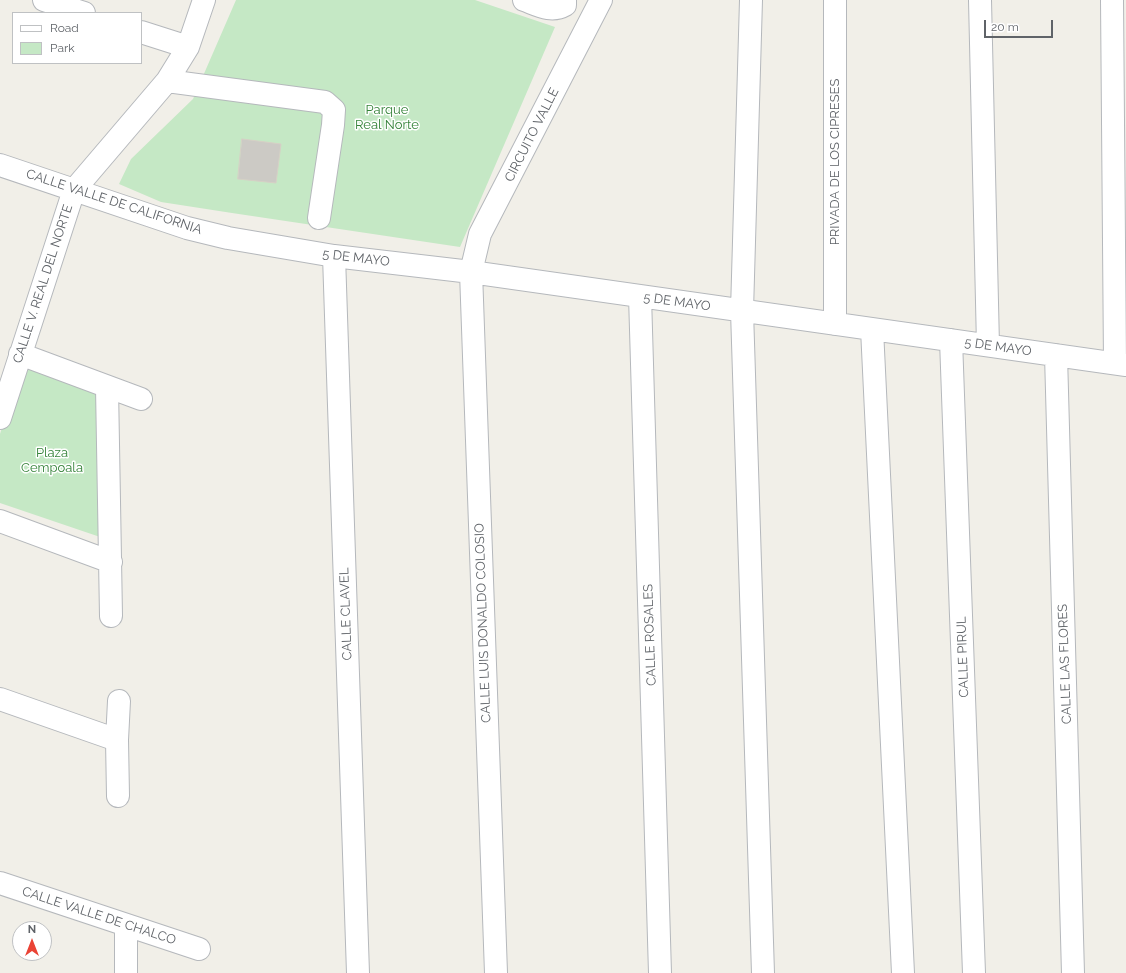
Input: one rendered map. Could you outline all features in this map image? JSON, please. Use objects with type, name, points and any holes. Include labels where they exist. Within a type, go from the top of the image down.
[{"type":"street","points":[[44,0],[81,12]]},
{"type":"street","name":"CALLE V. REAL DEL NORTE","points":[[0,418],[74,190],[168,81],[188,47],[204,0]]},
{"type":"street","points":[[524,0],[547,8],[558,9],[565,5],[565,0]]},
{"type":"street","name":"CIRCUITO VALLE","points":[[471,272],[480,234],[601,0]]},
{"type":"street","points":[[751,0],[742,311],[763,973]]},
{"type":"street","name":"PRIVADA DE LOS CIPRESES","points":[[835,0],[835,324]]},
{"type":"street","points":[[980,0],[988,345]]},
{"type":"street","points":[[1112,0],[1120,364]]},
{"type":"street","points":[[142,32],[188,47]]},
{"type":"street","points":[[168,81],[325,102],[334,110],[320,218]]},
{"type":"street","name":"CALLE VALLE DE CALIFORNIA","points":[[0,165],[187,228],[228,238]]},
{"type":"street","name":"5 DE MAYO","points":[[228,238],[334,256],[471,272],[1120,364]]},
{"type":"street","name":"CALLE CLAVEL","points":[[334,256],[358,973]]},
{"type":"street","name":"CALLE LUIS DONALDO COLOSIO","points":[[471,272],[496,973]]},
{"type":"street","name":"CALLE ROSALES","points":[[640,296],[660,973]]},
{"type":"street","points":[[872,329],[903,973]]},
{"type":"street","name":"CALLE PIRUL","points":[[951,340],[974,973]]},
{"type":"street","points":[[20,354],[141,399]]},
{"type":"street","name":"CALLE LAS FLORES","points":[[1056,355],[1074,973]]},
{"type":"street","points":[[107,387],[110,616]]},
{"type":"street","points":[[0,521],[110,562]]},
{"type":"street","points":[[0,699],[117,740]]},
{"type":"street","points":[[118,796],[117,740],[119,701]]},
{"type":"street","name":"CALLE VALLE DE CHALCO","points":[[0,883],[199,949]]},
{"type":"street","points":[[126,925],[126,973]]},
{"type":"green space","name":"Parque Real Norte","points":[[236,0],[475,0],[555,27],[460,247],[161,202],[119,184],[131,159],[193,99]]},
{"type":"green space","name":"Plaza Cempoala","points":[[22,363],[101,391],[106,539],[0,503],[0,434]]},
{"type":"building","points":[[242,139],[281,144],[276,183],[238,179]]}]
